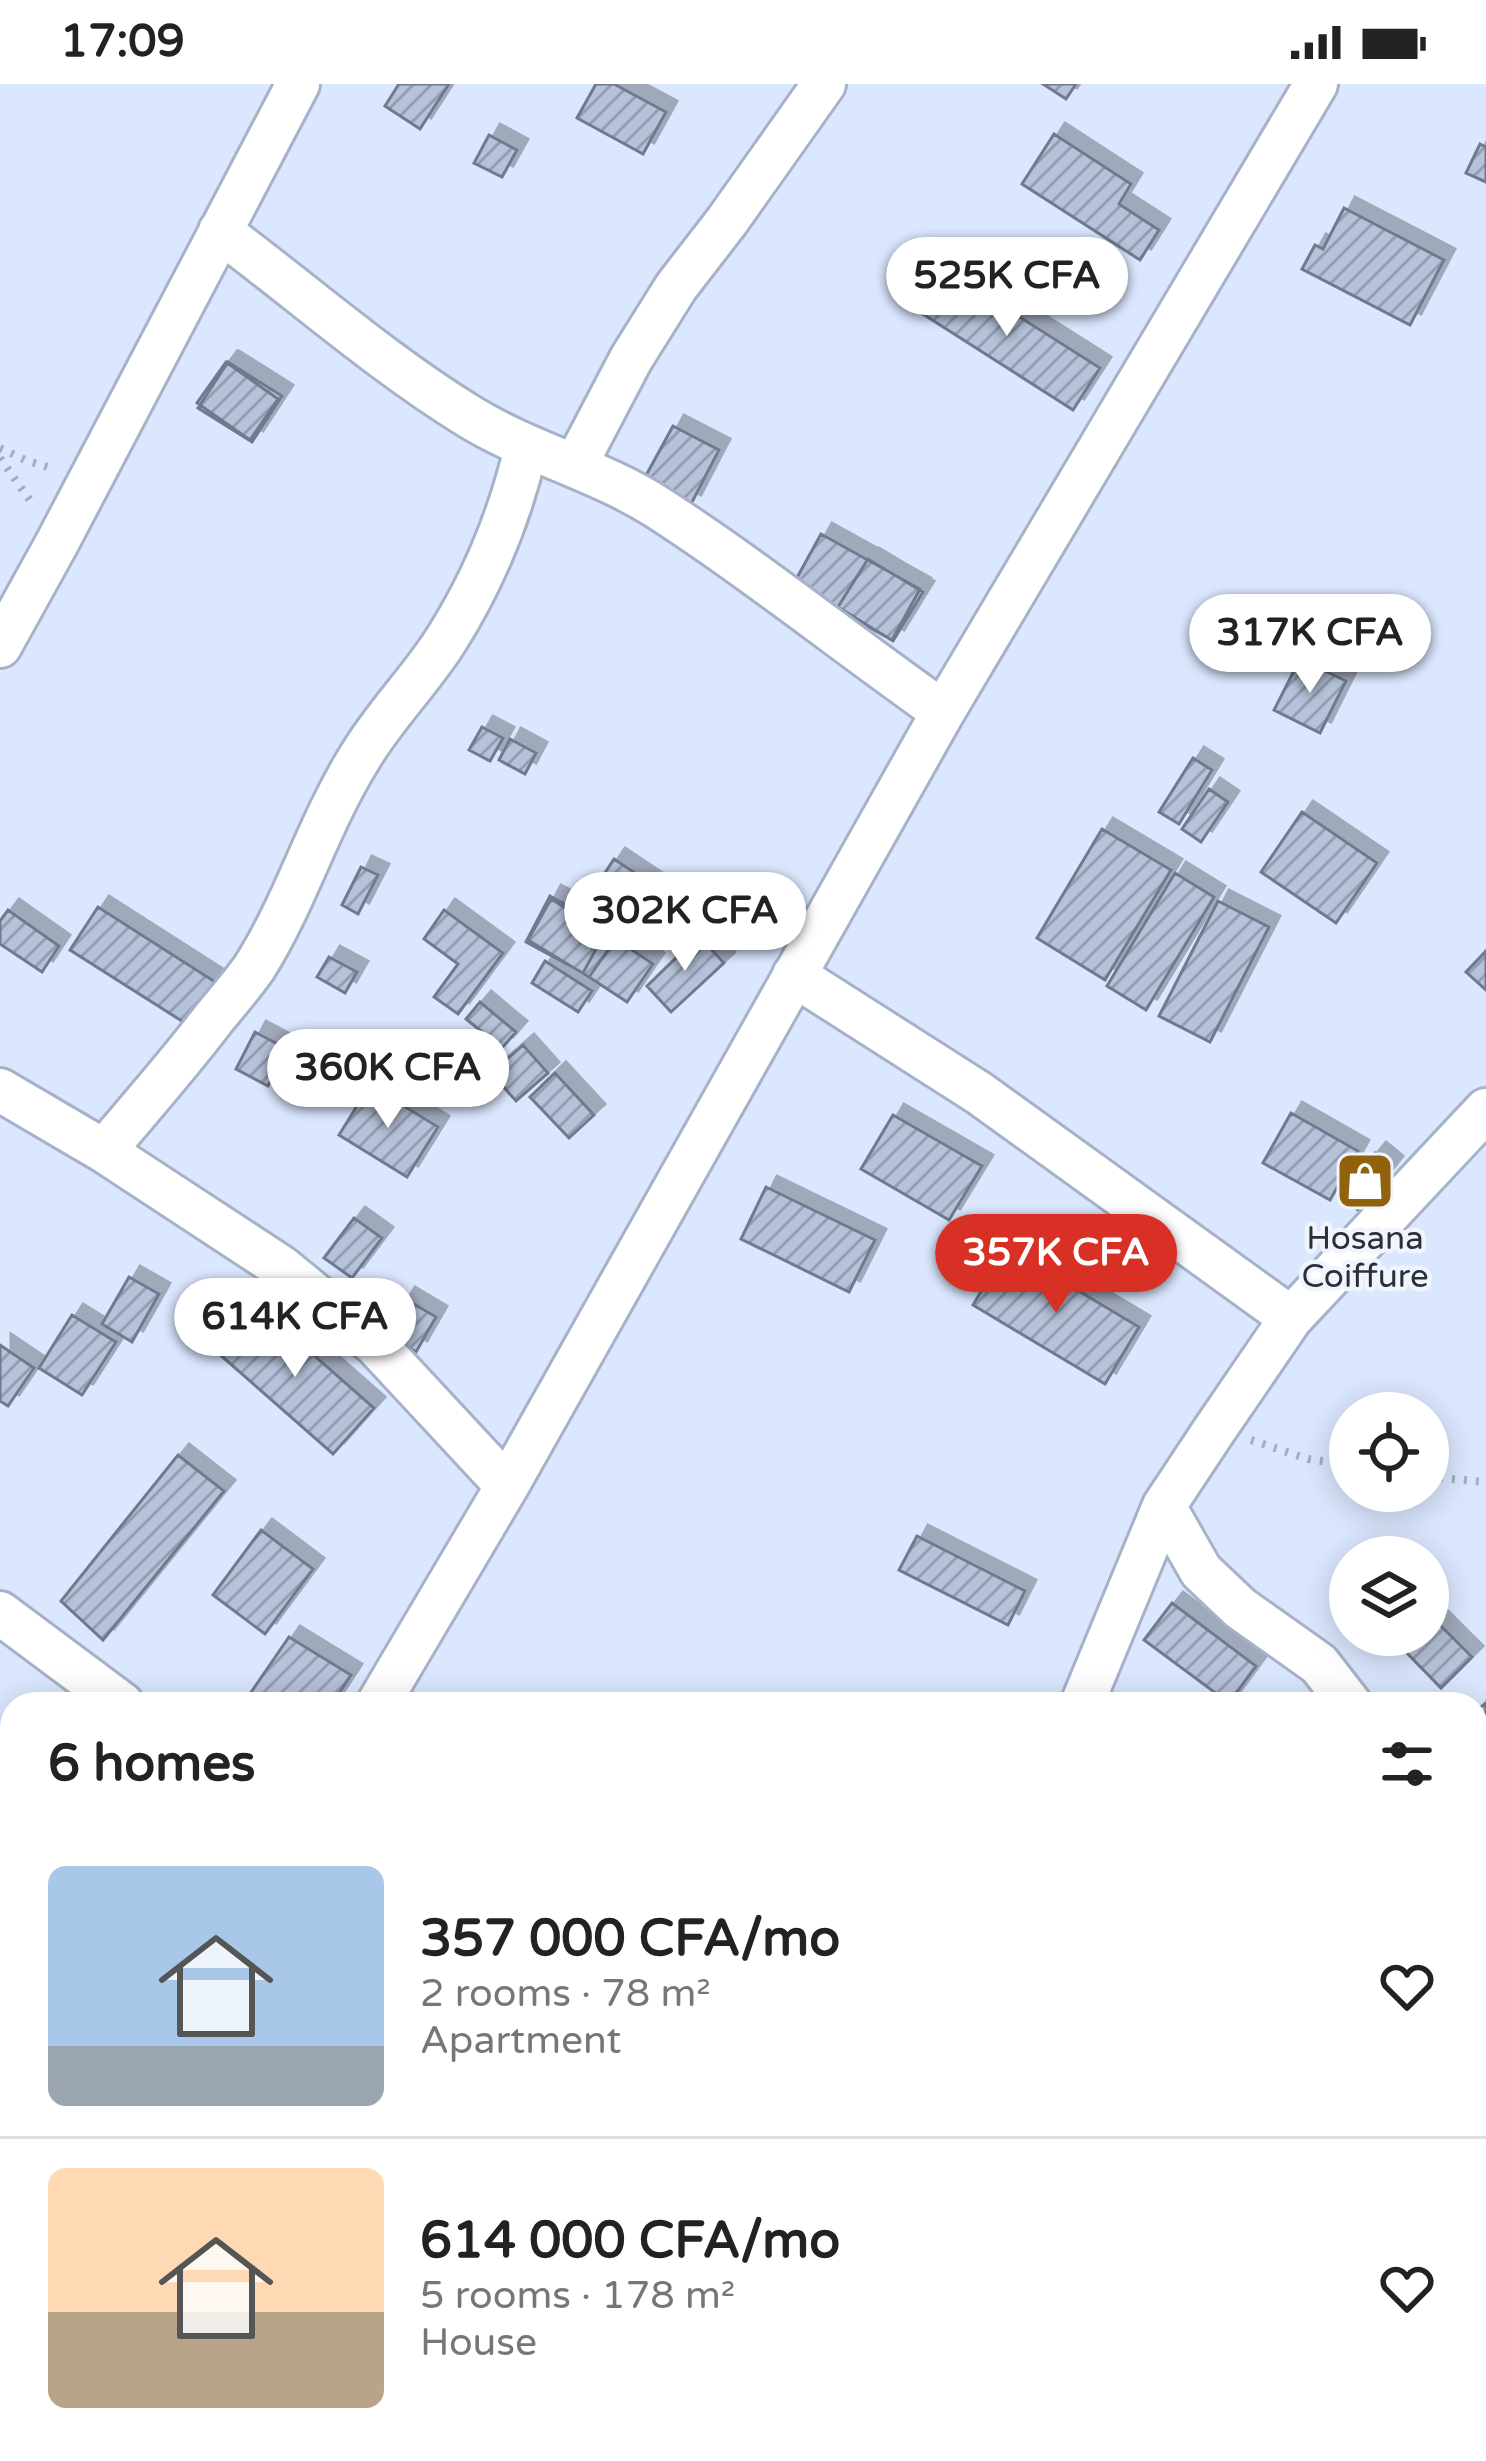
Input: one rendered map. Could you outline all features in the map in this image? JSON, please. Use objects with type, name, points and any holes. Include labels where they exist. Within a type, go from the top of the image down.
[{"type":"street","points":[[0,646],[298,84]]},
{"type":"street","points":[[576,464],[676,287],[824,84]]},
{"type":"street","points":[[385,1692],[507,1486],[943,712],[1316,84]]},
{"type":"street","points":[[220,231],[405,373],[472,418],[526,448],[576,464],[656,507],[943,712]]},
{"type":"street","points":[[104,1151],[253,968],[357,760],[445,642],[473,594],[514,500],[526,448]]},
{"type":"street","points":[[794,975],[979,1094],[1291,1318]]},
{"type":"street","points":[[0,1090],[104,1151],[281,1267],[375,1344],[507,1486]]},
{"type":"street","points":[[1087,1692],[1164,1506],[1291,1318],[1486,1110]]},
{"type":"street","points":[[1164,1506],[1201,1571],[1240,1608],[1319,1664],[1341,1692]]},
{"type":"street","points":[[0,1613],[106,1692]]},
{"type":"path","points":[[0,448],[50,469],[99,464]]},
{"type":"path","points":[[1215,1429],[1329,1462]]},
{"type":"path","points":[[1449,1479],[1486,1482]]},
{"type":"building","points":[[399,84],[449,84],[420,129],[385,106]]},
{"type":"building","points":[[596,84],[614,84],[666,112],[643,154],[577,118]]},
{"type":"building","points":[[1043,84],[1076,84],[1066,99]]},
{"type":"building","points":[[1054,134],[1131,184],[1119,204],[1159,230],[1140,260],[1022,184]]},
{"type":"building","points":[[489,135],[517,150],[502,177],[474,163]]},
{"type":"building","points":[[1480,144],[1486,147],[1486,182],[1466,173]]},
{"type":"building","points":[[1344,208],[1444,260],[1410,325],[1302,269],[1315,245],[1323,249]]},
{"type":"building","points":[[941,267],[1100,368],[1073,410],[915,309]]},
{"type":"building","points":[[226,362],[278,399],[250,440],[197,403]]},
{"type":"building","points":[[228,362],[282,396],[252,442],[198,408]]},
{"type":"building","points":[[673,426],[719,450],[690,506],[643,481]]},
{"type":"building","points":[[821,534],[920,589],[892,640],[793,585]]},
{"type":"building","points":[[868,559],[923,592],[893,641],[838,607]]},
{"type":"building","points":[[1300,659],[1346,681],[1320,733],[1274,710]]},
{"type":"building","points":[[482,727],[503,738],[490,761],[469,750]]},
{"type":"building","points":[[510,739],[536,753],[525,774],[499,760]]},
{"type":"building","points":[[1193,758],[1212,770],[1179,824],[1159,812]]},
{"type":"building","points":[[1209,789],[1228,802],[1201,842],[1182,829]]},
{"type":"building","points":[[1302,812],[1377,863],[1336,923],[1261,872]]},
{"type":"building","points":[[1102,829],[1171,870],[1105,980],[1037,938]]},
{"type":"building","points":[[614,859],[674,899],[657,924],[597,885]]},
{"type":"building","points":[[361,867],[378,875],[358,914],[342,905]]},
{"type":"building","points":[[1175,873],[1214,897],[1146,1010],[1107,986]]},
{"type":"building","points":[[550,896],[608,927],[583,973],[526,942]]},
{"type":"building","points":[[551,899],[616,939],[589,977],[528,940]]},
{"type":"building","points":[[1218,901],[1269,927],[1210,1042],[1159,1016]]},
{"type":"building","points":[[98,907],[223,987],[196,1030],[70,950]]},
{"type":"building","points":[[8,910],[59,946],[42,972],[0,944],[0,921]]},
{"type":"building","points":[[444,910],[503,953],[458,1014],[434,997],[458,964],[424,939]]},
{"type":"building","points":[[699,936],[724,963],[671,1012],[647,986]]},
{"type":"building","points":[[616,939],[653,964],[627,1002],[589,977]]},
{"type":"building","points":[[1486,951],[1486,990],[1466,972]]},
{"type":"building","points":[[329,957],[357,972],[345,993],[317,977]]},
{"type":"building","points":[[545,961],[592,991],[578,1012],[532,983]]},
{"type":"building","points":[[480,1002],[516,1032],[502,1048],[466,1019]]},
{"type":"building","points":[[255,1032],[287,1049],[268,1086],[236,1069]]},
{"type":"building","points":[[523,1045],[548,1073],[516,1101],[491,1073]]},
{"type":"building","points":[[555,1073],[594,1115],[569,1138],[530,1097]]},
{"type":"building","points":[[370,1085],[438,1127],[407,1177],[339,1135]]},
{"type":"building","points":[[1291,1113],[1358,1151],[1330,1200],[1263,1163]]},
{"type":"building","points":[[893,1115],[982,1166],[949,1220],[861,1169]]},
{"type":"building","points":[[1375,1153],[1392,1167],[1358,1210],[1340,1196]]},
{"type":"building","points":[[766,1187],[875,1240],[849,1292],[741,1239]]},
{"type":"building","points":[[354,1218],[382,1238],[352,1278],[324,1258]]},
{"type":"building","points":[[1007,1248],[1139,1327],[1105,1384],[973,1305]]},
{"type":"building","points":[[129,1277],[159,1294],[132,1342],[102,1324]]},
{"type":"building","points":[[404,1298],[436,1317],[416,1352],[384,1332]]},
{"type":"building","points":[[258,1306],[374,1408],[333,1454],[217,1352]]},
{"type":"building","points":[[72,1315],[116,1342],[82,1395],[39,1368]]},
{"type":"building","points":[[0,1345],[34,1368],[8,1406],[0,1401]]},
{"type":"building","points":[[178,1455],[224,1491],[103,1640],[61,1601]]},
{"type":"building","points":[[261,1530],[313,1569],[265,1634],[213,1595]]},
{"type":"building","points":[[917,1536],[1025,1591],[1008,1625],[899,1570]]},
{"type":"building","points":[[1172,1603],[1256,1666],[1237,1692],[1214,1692],[1144,1640]]},
{"type":"building","points":[[1449,1634],[1472,1657],[1441,1688],[1410,1656],[1449,1656]]},
{"type":"building","points":[[289,1637],[351,1675],[340,1692],[251,1692]]},
{"type":"place","name":"Hosana Coiffure","points":[[1365,1181]]}]
